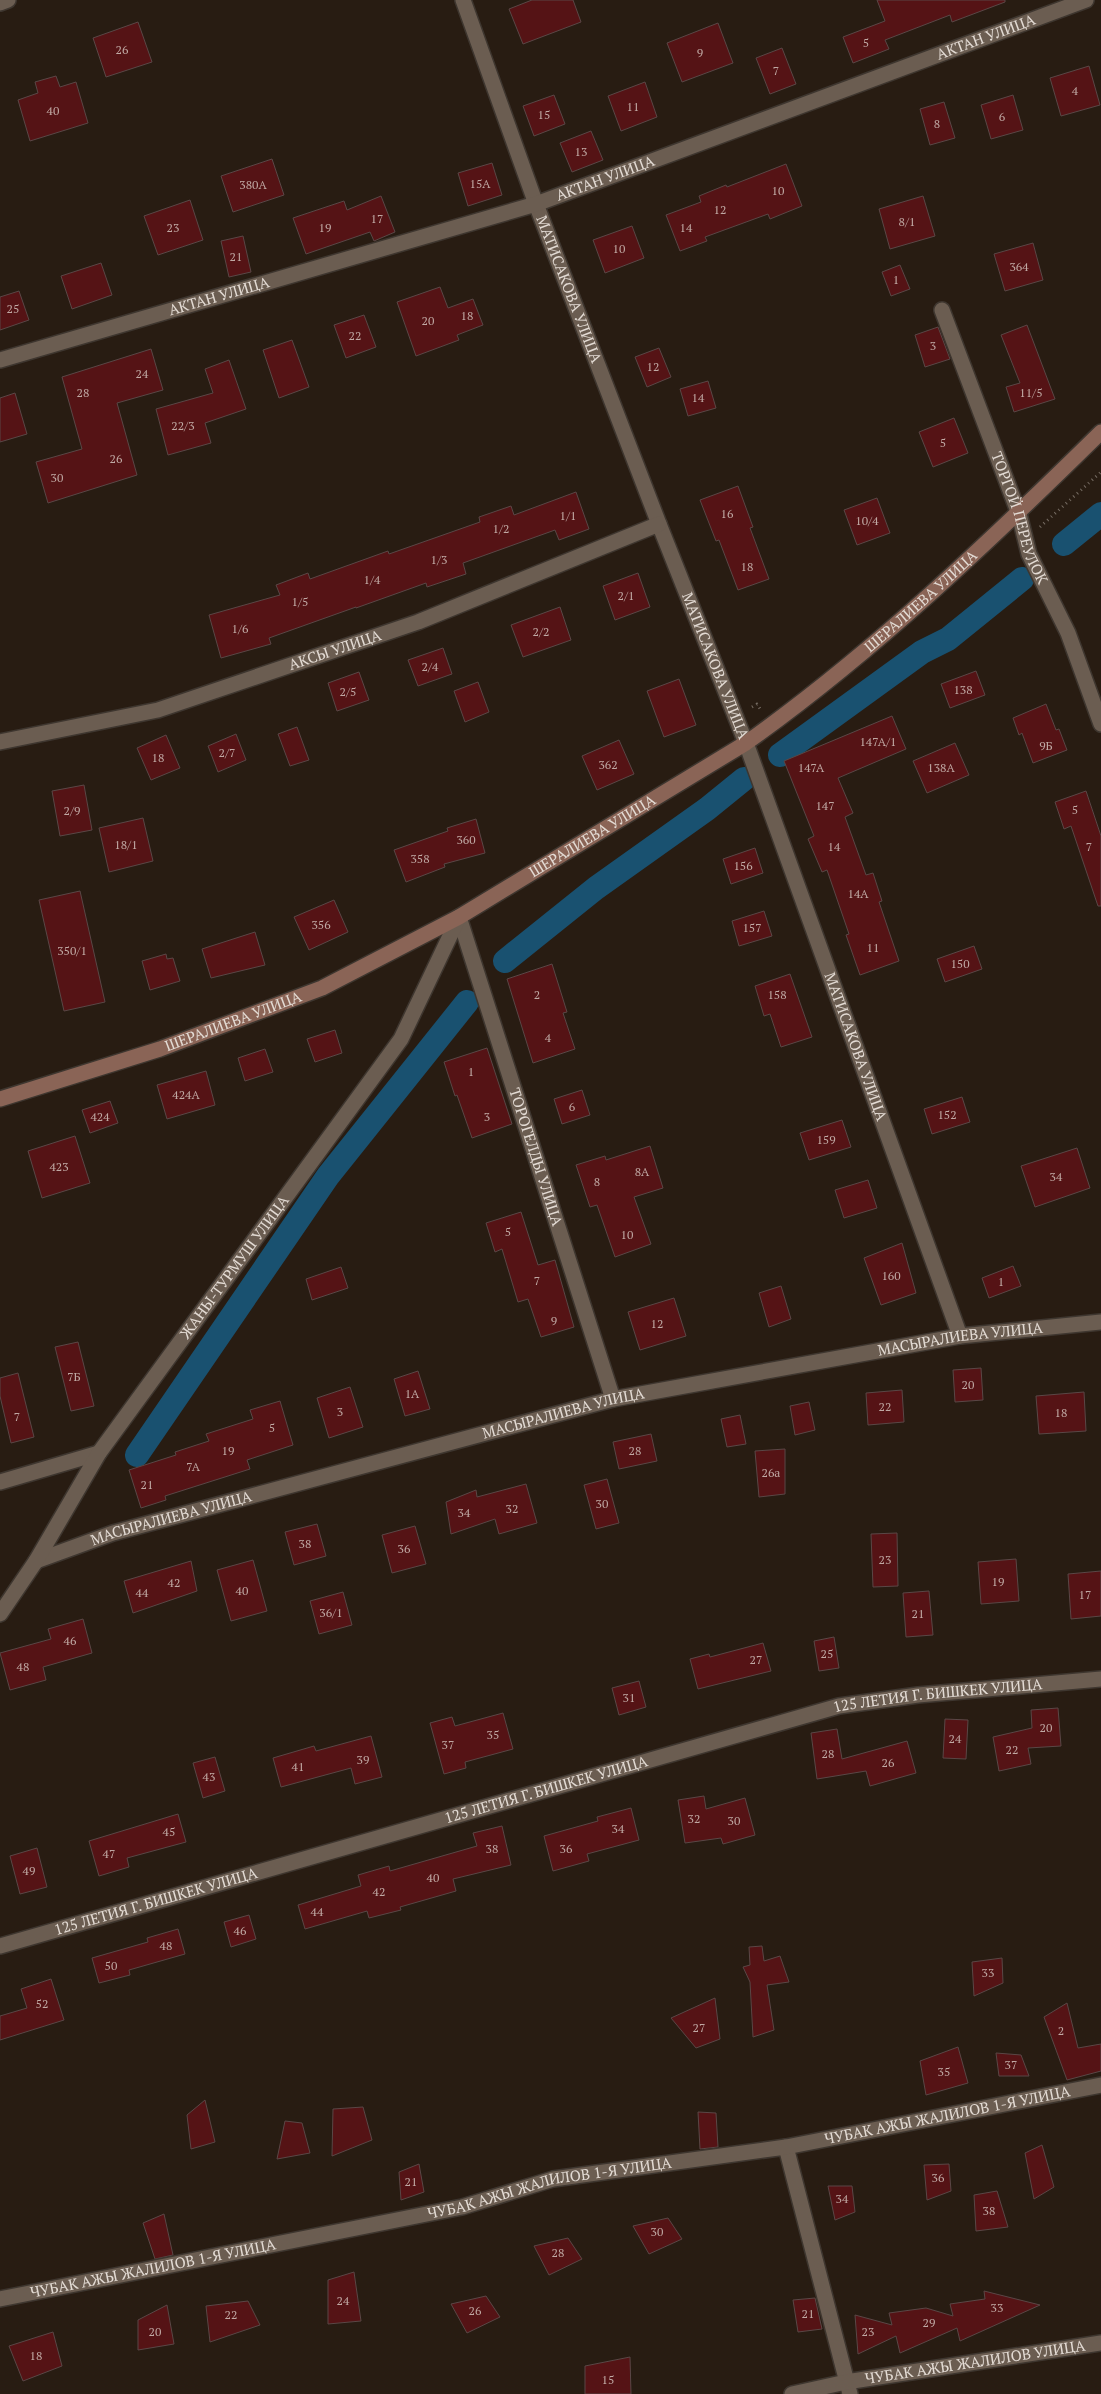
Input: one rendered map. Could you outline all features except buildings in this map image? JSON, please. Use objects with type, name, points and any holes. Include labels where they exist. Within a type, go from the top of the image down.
[{"type":"street","points":[[0,2],[8,0]]},
{"type":"street","name":"МАТИСАКОВА УЛИЦА","points":[[463,0],[536,204],[659,524],[746,743],[960,1336]]},
{"type":"street","name":"АКТАН УЛИЦА","points":[[0,360],[536,204],[1086,0]]},
{"type":"street","name":"ТОРГОЙ ПЕРЕУЛОК","points":[[942,310],[1018,514],[1029,554],[1068,633],[1101,724]]},
{"type":"street","name":"ШЕРАЛИЕВА УЛИЦА","points":[[0,1099],[160,1050],[322,988],[459,917],[746,743],[858,656],[1018,514],[1101,432]]},
{"type":"street","name":"АКСЫ УЛИЦА","points":[[0,742],[158,710],[418,622],[659,524]]},
{"type":"street","name":"ТОРОГЕЛДЫ УЛИЦА","points":[[459,917],[613,1399]]},
{"type":"street","name":"ЖАНЫ-ТУРМУШ УЛИЦА","points":[[0,1614],[36,1561],[99,1453],[401,1039],[459,917]]},
{"type":"street","name":"МАСЫРАЛИЕВА УЛИЦА","points":[[36,1561],[113,1533],[613,1399],[960,1336],[1101,1322]]},
{"type":"street","points":[[0,1482],[99,1453]]},
{"type":"street","name":"125 ЛЕТИЯ Г. БИШКЕК УЛИЦА","points":[[0,1946],[839,1706],[918,1695],[1101,1679]]},
{"type":"street","name":"ЧУБАК АЖЫ ЖАЛИЛОВ 1-Я УЛИЦА","points":[[0,2299],[462,2207],[553,2179],[786,2147],[1101,2085]]},
{"type":"street","points":[[786,2147],[848,2388]]},
{"type":"street","name":"ЧУБАК АЖЫ ЖАЛИЛОВ УЛИЦА","points":[[792,2394],[848,2388],[1101,2344]]},
{"type":"path","points":[[1038,529],[1101,472]]},
{"type":"path","points":[[747,711],[757,704],[761,710]]},
{"type":"waterway","points":[[1064,544],[1101,514]]},
{"type":"waterway","points":[[780,755],[922,652],[948,639],[1022,579]]},
{"type":"waterway","points":[[505,961],[596,888],[707,809],[744,779]]},
{"type":"waterway","points":[[137,1455],[328,1176],[467,1002]]}]
